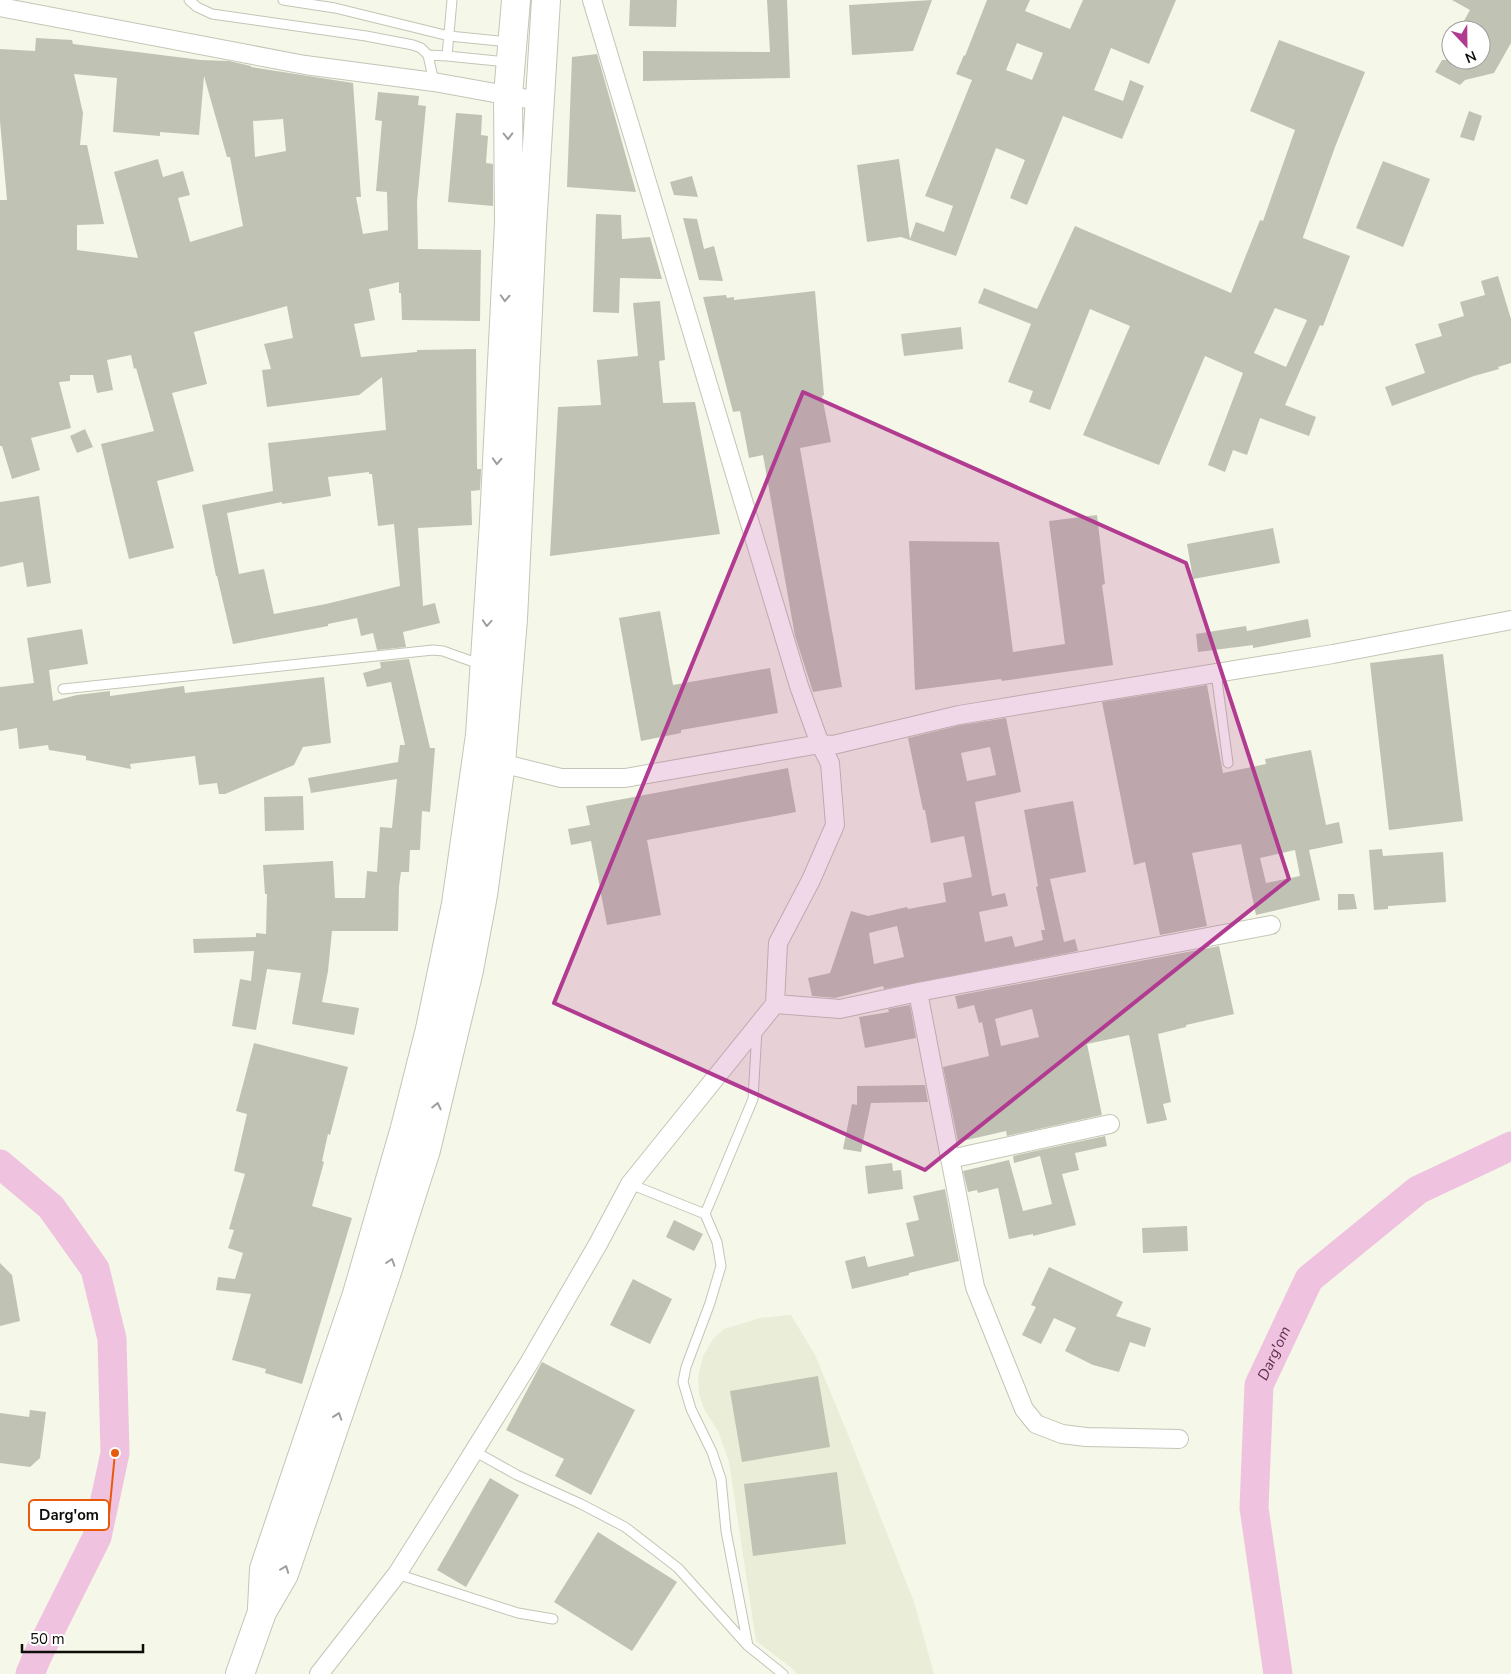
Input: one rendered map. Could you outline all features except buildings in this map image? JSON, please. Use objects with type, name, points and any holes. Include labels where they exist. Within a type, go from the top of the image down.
[{"type":"main road","points":[[240,1674],[262,1612],[284,1574],[386,1278],[426,1150],[469,970],[483,895],[501,763],[513,619],[508,95],[516,0]]},
{"type":"main road","points":[[262,1612],[264,1569],[357,1294],[405,1128],[430,1029],[456,904],[480,734],[540,101],[546,0]]},
{"type":"street","points":[[319,1674],[397,1574],[529,1363],[598,1244],[630,1184],[775,1004],[778,943],[811,880],[835,825],[830,763],[820,744],[799,686],[592,0]]},
{"type":"street","points":[[0,7],[305,65],[434,82],[540,101]]},
{"type":"street","points":[[501,763],[560,778],[625,778],[820,744],[833,745],[960,715],[1333,654],[1511,620]]},
{"type":"street","points":[[775,1004],[840,1009],[918,992],[1271,925]]},
{"type":"street","points":[[918,992],[975,1287],[1024,1409],[1036,1424],[1062,1434],[1086,1437],[1179,1439]]},
{"type":"street","points":[[950,1160],[1110,1124]]},
{"type":"lane","points":[[189,0],[197,7],[212,14],[366,36],[413,45],[421,48],[428,55],[434,82]]},
{"type":"lane","points":[[283,0],[335,8],[511,53]]},
{"type":"lane","points":[[448,56],[452,0]]},
{"type":"lane","points":[[428,55],[511,53]]},
{"type":"lane","points":[[63,689],[433,650],[443,651],[485,666]]},
{"type":"lane","points":[[1216,673],[1228,763]]},
{"type":"lane","points":[[705,1214],[753,1099],[757,1027]]},
{"type":"lane","points":[[630,1184],[705,1214],[717,1242],[721,1266],[710,1303],[686,1367],[683,1382],[690,1409],[712,1452],[721,1479],[726,1531],[748,1646]]},
{"type":"lane","points":[[474,1451],[517,1475],[581,1504],[625,1527],[678,1568],[748,1646],[783,1674]]},
{"type":"lane","points":[[397,1574],[518,1613],[553,1619]]},
{"type":"highlighted area","points":[[803,392],[1186,563],[1289,879],[925,1170],[554,1003]]},
{"type":"shaded area","points":[[791,1315],[815,1355],[849,1437],[914,1602],[934,1674],[797,1674],[756,1641],[729,1462],[718,1431],[704,1409],[699,1394],[698,1377],[703,1356],[713,1339],[724,1329],[760,1318]]},
{"type":"waterway","name":"Darg'om","points":[[1278,1674],[1254,1508],[1259,1385],[1309,1279],[1418,1190],[1511,1146]]},
{"type":"waterway","name":"Darg'om","points":[[0,1164],[51,1207],[95,1269],[112,1339],[115,1453],[97,1537],[30,1674]]},
{"type":"place","name":"Darg'om","points":[[115,1453]]}]
